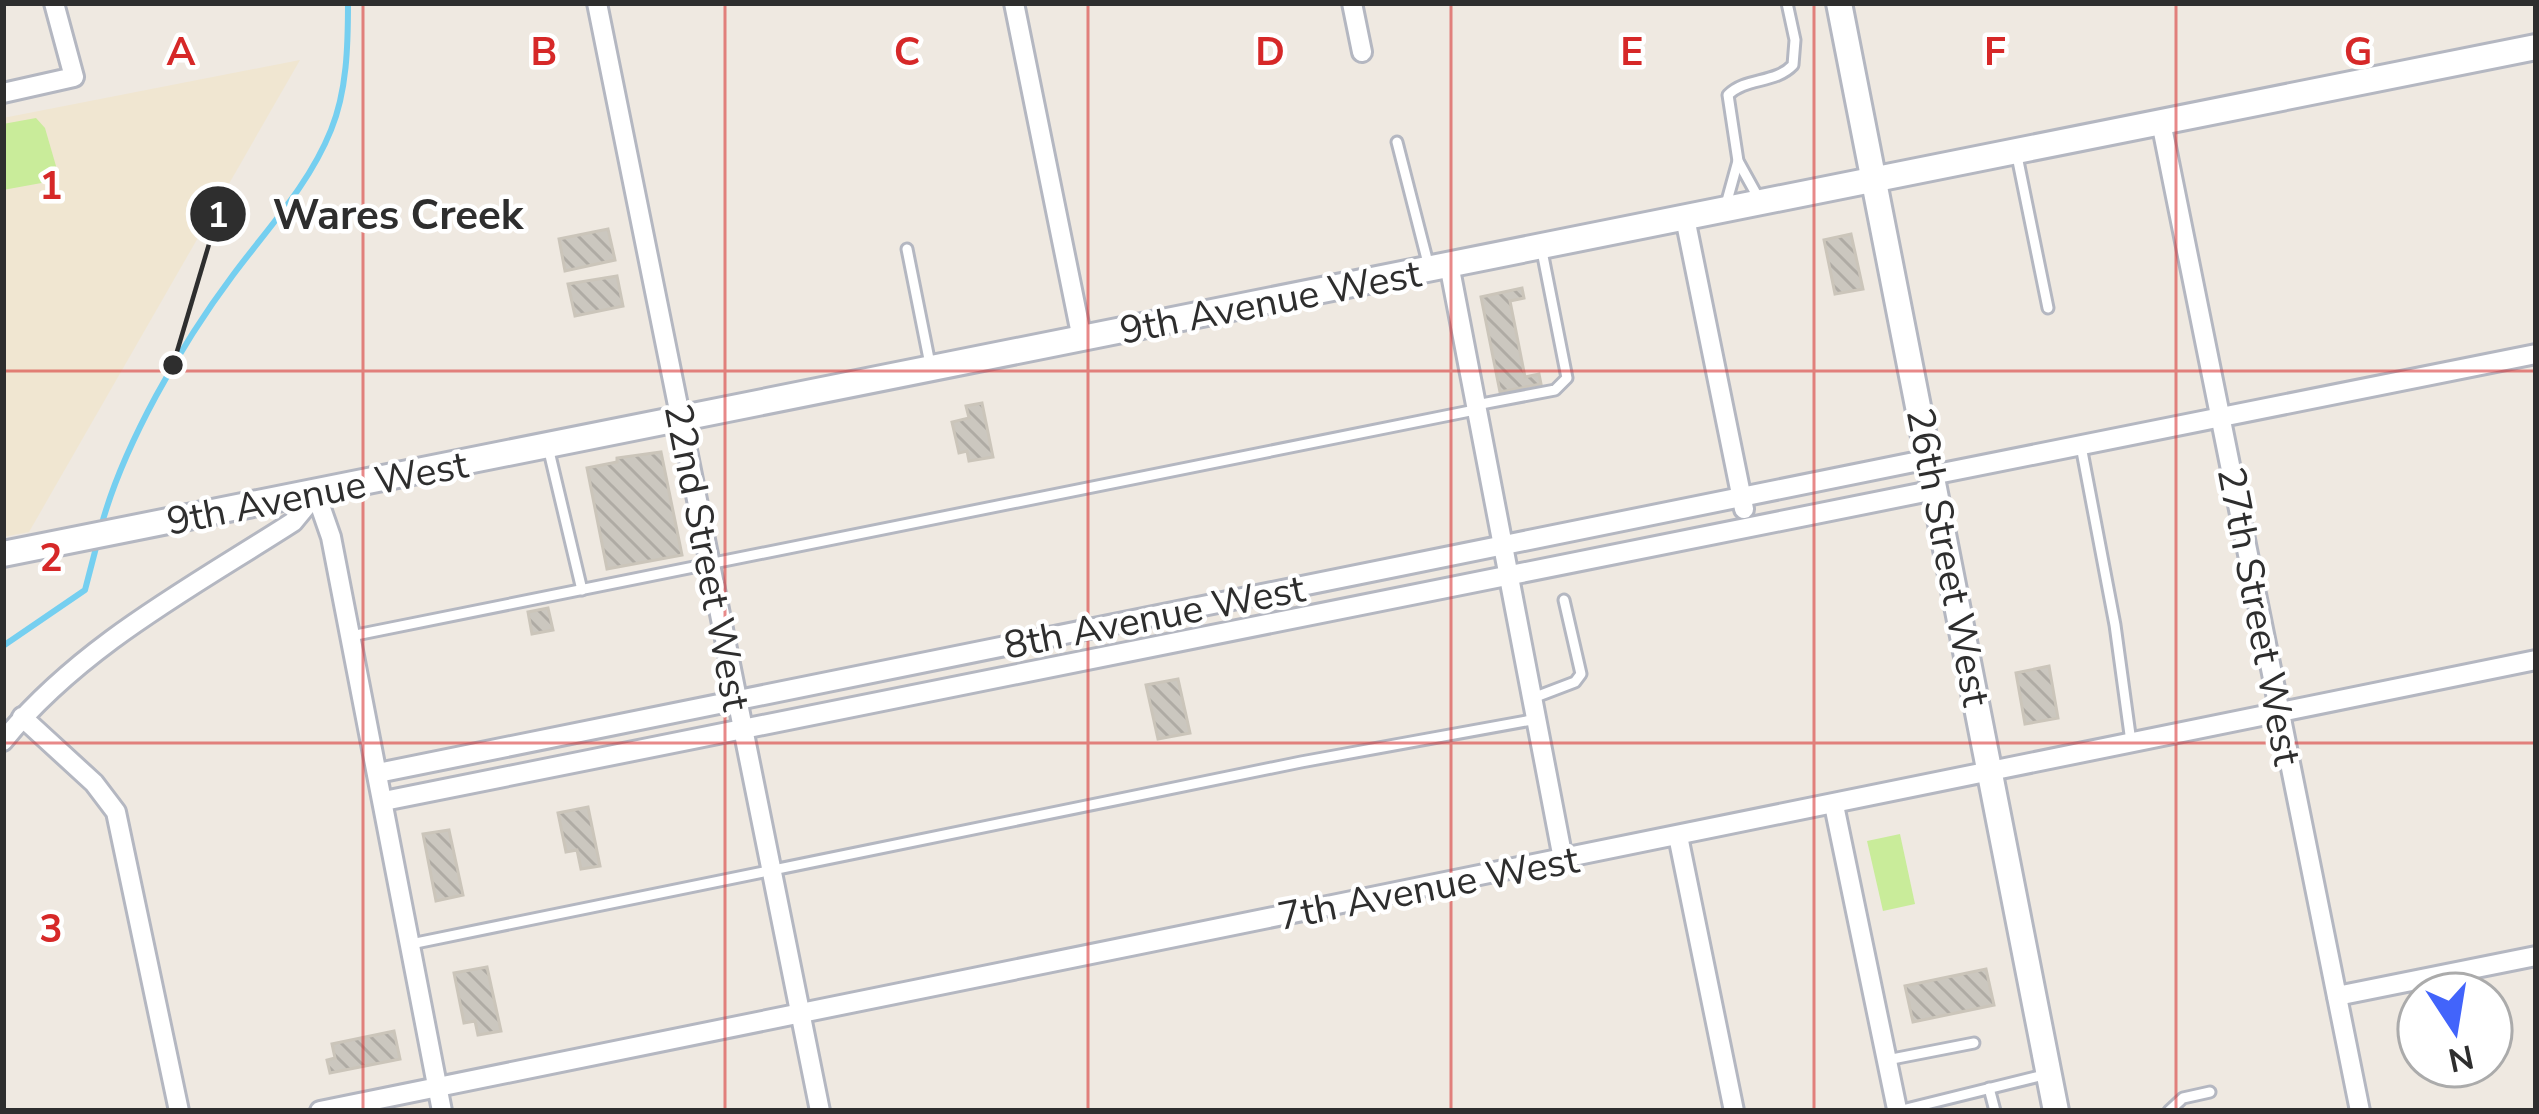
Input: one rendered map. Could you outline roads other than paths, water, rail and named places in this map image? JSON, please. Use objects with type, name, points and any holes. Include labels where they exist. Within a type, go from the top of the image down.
[{"type":"street","points":[[3,92],[74,77],[54,3]]},
{"type":"street","name":"22nd Street West","points":[[598,3],[820,1111]]},
{"type":"street","points":[[1014,3],[1082,339]]},
{"type":"street","points":[[1352,3],[1362,52]]},
{"type":"street","name":"26th Street West","points":[[1839,3],[2056,1111]]},
{"type":"street","name":"9th Avenue West","points":[[3,554],[2536,46]]},
{"type":"street","name":"27th Street West","points":[[2161,122],[2360,1111]]},
{"type":"street","points":[[1685,218],[1748,526]]},
{"type":"street","points":[[1439,267],[1477,407],[1563,860]]},
{"type":"street","name":"8th Avenue West","points":[[378,773],[1742,497],[1932,475],[2536,354]]},
{"type":"street","name":"8th Avenue West","points":[[384,801],[1748,526],[1932,475]]},
{"type":"street","points":[[316,494],[331,537],[442,1111]]},
{"type":"street","points":[[3,741],[58,682],[120,635],[293,523],[316,494]]},
{"type":"street","name":"7th Avenue West","points":[[320,1111],[2536,660]]},
{"type":"street","points":[[22,718],[94,783],[116,812],[178,1111]]},
{"type":"street","points":[[1834,805],[1898,1110]]},
{"type":"street","points":[[1678,836],[1734,1111]]},
{"type":"street","points":[[2337,996],[2536,956]]},
{"type":"lane","points":[[1760,201],[1738,161],[1729,95],[1736,87],[1774,79],[1793,64],[1796,40],[1787,3]]},
{"type":"lane","points":[[1397,142],[1439,267]]},
{"type":"lane","points":[[2017,151],[2048,308]]},
{"type":"lane","points":[[1725,208],[1738,161]]},
{"type":"lane","points":[[351,636],[1555,390],[1567,378],[1541,246]]},
{"type":"lane","points":[[907,249],[931,370]]},
{"type":"lane","points":[[2081,446],[2132,743]]},
{"type":"lane","points":[[548,447],[582,590]]},
{"type":"lane","points":[[1533,698],[1575,682],[1581,674],[1564,600]]},
{"type":"lane","points":[[412,944],[1301,762],[1537,719]]},
{"type":"lane","points":[[1887,1060],[1974,1043]]},
{"type":"lane","points":[[1898,1110],[2049,1074]]},
{"type":"lane","points":[[1989,1088],[1995,1111]]},
{"type":"lane","points":[[2169,1111],[2183,1098],[2210,1092]]},
{"type":"lane","points":[[1957,1095],[1960,1111]]},
{"type":"waterway","points":[[101,527],[139,429],[175,363],[322,150],[343,84],[348,3]]},
{"type":"waterway","points":[[3,646],[85,590],[98,540]]},
{"type":"place","name":"Wares Creek","points":[[173,365]]}]
